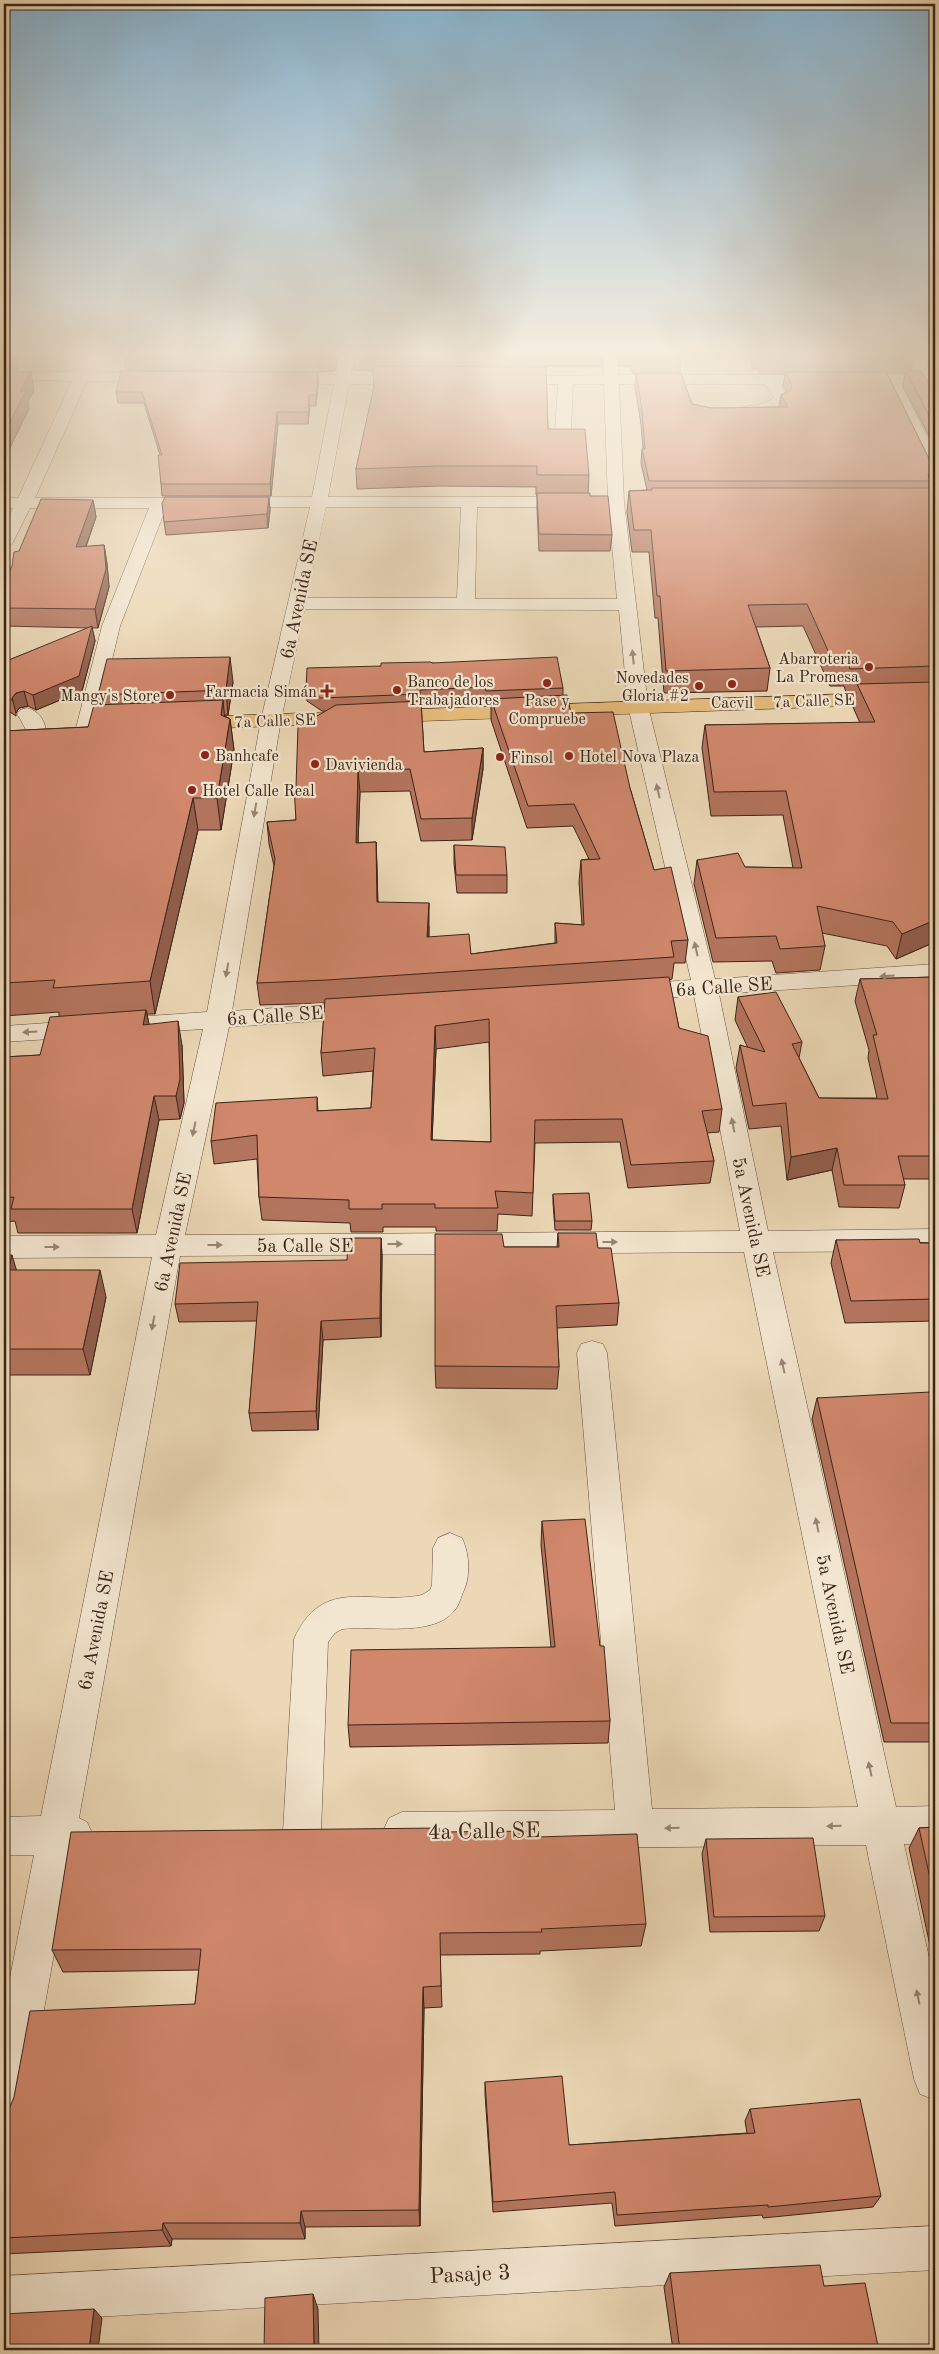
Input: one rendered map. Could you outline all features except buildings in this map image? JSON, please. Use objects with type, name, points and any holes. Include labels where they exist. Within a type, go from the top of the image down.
[{"type":"main road","name":"7a Calle SE","points":[[174,724],[638,706],[935,697]]},
{"type":"street","points":[[4,542],[43,461]]},
{"type":"street","name":"6a Avenida SE","points":[[4,2115],[168,1246],[218,1019],[272,720],[327,461]]},
{"type":"street","name":"5a Avenida SE","points":[[614,461],[616,502],[638,706],[705,988],[756,1241],[935,2079]]},
{"type":"street","points":[[466,604],[469,502]]},
{"type":"street","points":[[4,503],[636,502]]},
{"type":"street","points":[[56,727],[111,626],[160,503]]},
{"type":"street","points":[[297,603],[627,605]]},
{"type":"street","name":"6a Calle SE","points":[[616,993],[935,972]]},
{"type":"street","name":"6a Calle SE","points":[[4,1034],[387,1008]]},
{"type":"street","name":"5a Calle SE","points":[[4,1247],[935,1240]]},
{"type":"street","points":[[592,1354],[635,1828]]},
{"type":"street","points":[[302,1832],[311,1639],[325,1620],[347,1612],[417,1614],[439,1604],[449,1587],[450,1548]]},
{"type":"street","name":"4a Calle SE","points":[[370,1832],[935,1825]]},
{"type":"street","points":[[4,1836],[106,1835]]},
{"type":"street","name":"Pasaje 3","points":[[4,2298],[935,2248]]},
{"type":"place","name":"Abarroteria La Promesa","points":[[869,667]]},
{"type":"place","name":"Pase y Compruebe","points":[[547,683]]},
{"type":"place","name":"Cacvil","points":[[732,684]]},
{"type":"place","name":"Novedades Gloria #2","points":[[699,686]]},
{"type":"place","name":"Banco de los Trabajadores","points":[[397,690]]},
{"type":"place","name":"Farmacia Simán","points":[[327,691]]},
{"type":"place","name":"Mangy's Store","points":[[170,695]]},
{"type":"place","name":"Banhcafe","points":[[205,755]]},
{"type":"place","name":"Hotel Nova Plaza","points":[[569,756]]},
{"type":"place","name":"Finsol","points":[[500,757]]},
{"type":"place","name":"Davivienda","points":[[315,764]]},
{"type":"place","name":"Hotel Calle Real","points":[[192,790]]}]
